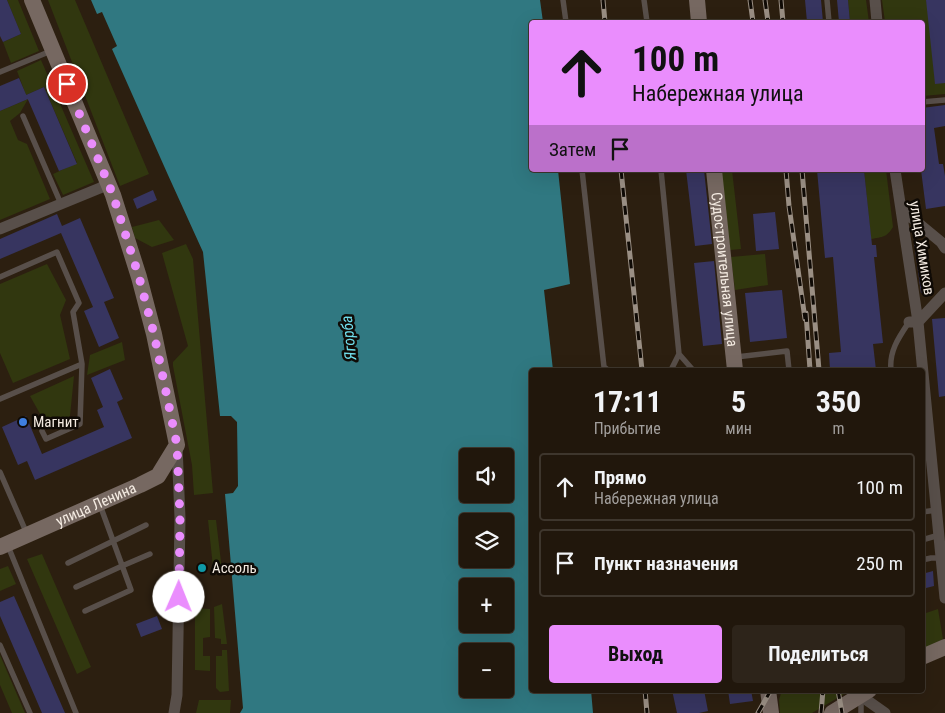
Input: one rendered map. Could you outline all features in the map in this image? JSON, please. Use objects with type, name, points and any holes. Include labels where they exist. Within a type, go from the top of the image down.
[{"type":"main road","points":[[32,0],[109,183],[139,277],[154,334],[177,445]]},
{"type":"main road","points":[[697,0],[699,20]]},
{"type":"main road","name":"Судостроительная улица","points":[[714,172],[734,364]]},
{"type":"main road","name":"улица Ленина","points":[[4,545],[158,476],[177,445]]},
{"type":"main road","points":[[925,656],[945,647]]},
{"type":"main road","points":[[768,693],[771,713]]},
{"type":"main road","points":[[832,713],[865,693]]},
{"type":"street","points":[[875,0],[877,20]]},
{"type":"street","name":"улица Химиков","points":[[895,172],[919,368]]},
{"type":"street","points":[[0,229],[109,183]]},
{"type":"street","points":[[901,209],[944,243]]},
{"type":"street","points":[[913,322],[945,293]]},
{"type":"street","name":"улица Химиков","points":[[925,416],[937,510],[945,598]]},
{"type":"street","points":[[174,713],[177,695],[180,518],[177,445]]},
{"type":"street","points":[[865,693],[885,713]]},
{"type":"lane","points":[[563,0],[566,20]]},
{"type":"lane","points":[[644,0],[647,20]]},
{"type":"lane","points":[[827,0],[829,20]]},
{"type":"lane","points":[[0,72],[53,50]]},
{"type":"lane","points":[[925,102],[945,100]]},
{"type":"lane","points":[[23,116],[61,204]]},
{"type":"lane","points":[[582,172],[605,368]]},
{"type":"lane","points":[[661,172],[679,354],[672,368]]},
{"type":"lane","points":[[0,277],[57,252],[79,303],[72,312],[82,364],[80,424],[46,439],[42,431]]},
{"type":"lane","points":[[891,368],[890,362],[894,346],[913,322]]},
{"type":"lane","points":[[734,364],[787,351],[789,368]]},
{"type":"lane","points":[[679,354],[691,368]]},
{"type":"lane","points":[[0,399],[82,364]]},
{"type":"lane","points":[[0,472],[27,535]]},
{"type":"lane","points":[[86,611],[131,590],[99,503]]},
{"type":"lane","points":[[925,512],[937,510]]},
{"type":"lane","points":[[68,563],[146,525]]},
{"type":"lane","points":[[925,539],[939,535]]},
{"type":"lane","points":[[4,545],[76,713]]},
{"type":"lane","points":[[76,587],[150,554]]},
{"type":"lane","points":[[925,559],[941,558]]},
{"type":"lane","points":[[0,645],[30,713]]},
{"type":"lane","points":[[861,713],[865,693]]},
{"type":"green space","points":[[7,0],[18,0],[39,51],[11,63],[3,42],[21,34]]},
{"type":"green space","points":[[48,0],[75,0],[149,174],[120,186]]},
{"type":"green space","points":[[848,0],[866,0],[869,20],[850,20]]},
{"type":"green space","points":[[882,0],[926,0],[945,83],[945,94],[925,96],[925,20],[885,20]]},
{"type":"green space","points":[[41,60],[94,182],[63,195],[53,174],[77,163],[44,87],[26,95],[17,71]]},
{"type":"green space","points":[[28,99],[20,113],[10,121],[18,140],[27,144],[50,199],[0,220],[0,111]]},
{"type":"green space","points":[[721,172],[732,172],[741,249],[730,250]]},
{"type":"green space","points":[[864,172],[886,172],[893,227],[884,236],[871,239]]},
{"type":"green space","points":[[159,220],[174,240],[152,247],[135,238],[132,227]]},
{"type":"green space","points":[[186,244],[193,259],[213,493],[194,495],[192,465],[173,366],[173,362],[188,346],[162,253]]},
{"type":"green space","points":[[765,254],[768,285],[735,290],[731,257]]},
{"type":"green space","points":[[47,264],[66,300],[60,315],[70,359],[13,383],[0,353],[0,284]]},
{"type":"green space","points":[[122,342],[125,360],[87,375],[90,355]]},
{"type":"green space","points":[[74,376],[70,416],[48,428],[30,396]]},
{"type":"green space","points":[[208,520],[216,520],[222,570],[213,567]]},
{"type":"green space","points":[[42,554],[91,667],[77,674],[27,559]]},
{"type":"green space","points":[[8,566],[16,584],[0,591],[0,569]]},
{"type":"green space","points":[[222,604],[227,644],[221,644],[221,639],[215,638],[214,607]]},
{"type":"green space","points":[[195,608],[210,609],[210,637],[203,638],[203,656],[210,656],[210,671],[195,670]]},
{"type":"green space","points":[[938,609],[943,639],[925,648],[925,613]]},
{"type":"green space","points":[[222,650],[227,650],[229,691],[220,692],[216,688],[216,656],[222,656]]},
{"type":"green space","points":[[0,655],[25,713],[12,713],[0,685]]},
{"type":"green space","points":[[781,693],[846,693],[812,713],[780,713],[779,700]]},
{"type":"green space","points":[[199,700],[231,700],[230,713],[196,713]]},
{"type":"water","name":"Ягорба","points":[[91,0],[540,0],[543,20],[529,20],[529,172],[558,172],[570,284],[544,290],[553,368],[529,368],[529,693],[591,693],[593,713],[240,713],[243,708],[225,494],[233,493],[238,486],[237,422],[231,416],[220,416],[203,252],[112,49],[117,46],[102,12],[97,14]]},
{"type":"building","points":[[0,0],[7,0],[21,34],[3,42],[0,36]]},
{"type":"building","points":[[805,0],[821,0],[823,20],[807,20]]},
{"type":"building","points":[[837,0],[848,0],[850,20],[839,20]]},
{"type":"building","points":[[926,0],[945,0],[945,83],[935,84]]},
{"type":"building","points":[[19,78],[28,99],[0,111],[0,86]]},
{"type":"building","points":[[44,87],[77,164],[59,171],[26,95]]},
{"type":"building","points":[[945,105],[945,126],[934,128],[939,164],[943,164],[945,176],[945,206],[926,209],[921,172],[925,172],[925,108]]},
{"type":"building","points":[[686,172],[704,172],[712,244],[695,246]]},
{"type":"building","points":[[817,172],[864,172],[872,245],[876,245],[877,257],[874,257],[883,343],[873,344],[876,368],[830,368],[829,353],[841,352],[833,257],[825,258]]},
{"type":"building","points":[[153,190],[157,200],[137,209],[133,199]]},
{"type":"building","points":[[775,212],[779,249],[756,251],[753,214]]},
{"type":"building","points":[[57,214],[62,226],[80,218],[114,298],[104,302],[119,338],[99,347],[84,311],[93,307],[61,233],[0,259],[0,239]]},
{"type":"building","points":[[924,241],[930,292],[921,293],[914,242]]},
{"type":"building","points":[[714,261],[722,344],[703,346],[694,263]]},
{"type":"building","points":[[782,290],[787,338],[750,342],[745,293]]},
{"type":"building","points":[[945,318],[945,396],[939,397],[932,319]]},
{"type":"building","points":[[110,369],[123,399],[117,402],[132,438],[35,480],[27,461],[18,465],[2,427],[26,416],[42,454],[104,427],[97,410],[103,407],[91,378]]},
{"type":"building","points":[[933,571],[934,586],[925,588],[925,573]]},
{"type":"building","points":[[14,596],[65,713],[42,713],[0,616],[0,602]]},
{"type":"building","points":[[157,616],[162,629],[141,637],[136,624]]},
{"type":"building","points":[[673,693],[705,693],[708,711],[677,713]]},
{"type":"building","points":[[728,693],[752,693],[753,701],[730,704]]},
{"type":"railway","points":[[603,0],[605,20]]},
{"type":"railway","points":[[750,0],[753,20]]},
{"type":"railway","points":[[765,0],[768,20]]},
{"type":"railway","points":[[781,0],[783,20]]},
{"type":"railway","points":[[621,172],[642,368]]},
{"type":"railway","points":[[786,172],[789,206],[805,319]]},
{"type":"railway","points":[[802,172],[819,368]]},
{"type":"railway","points":[[806,313],[810,368]]},
{"type":"railway","points":[[645,693],[647,713]]},
{"type":"railway","points":[[758,713],[769,693]]},
{"type":"railway","points":[[821,713],[823,693]]},
{"type":"railway","points":[[839,693],[842,713]]},
{"type":"place","name":"Магнит","points":[[23,422]]},
{"type":"place","name":"Ассоль","points":[[202,568]]},
{"type":"route","points":[[67,84],[109,183],[139,277],[154,334],[177,445],[180,518],[179,597]]}]
